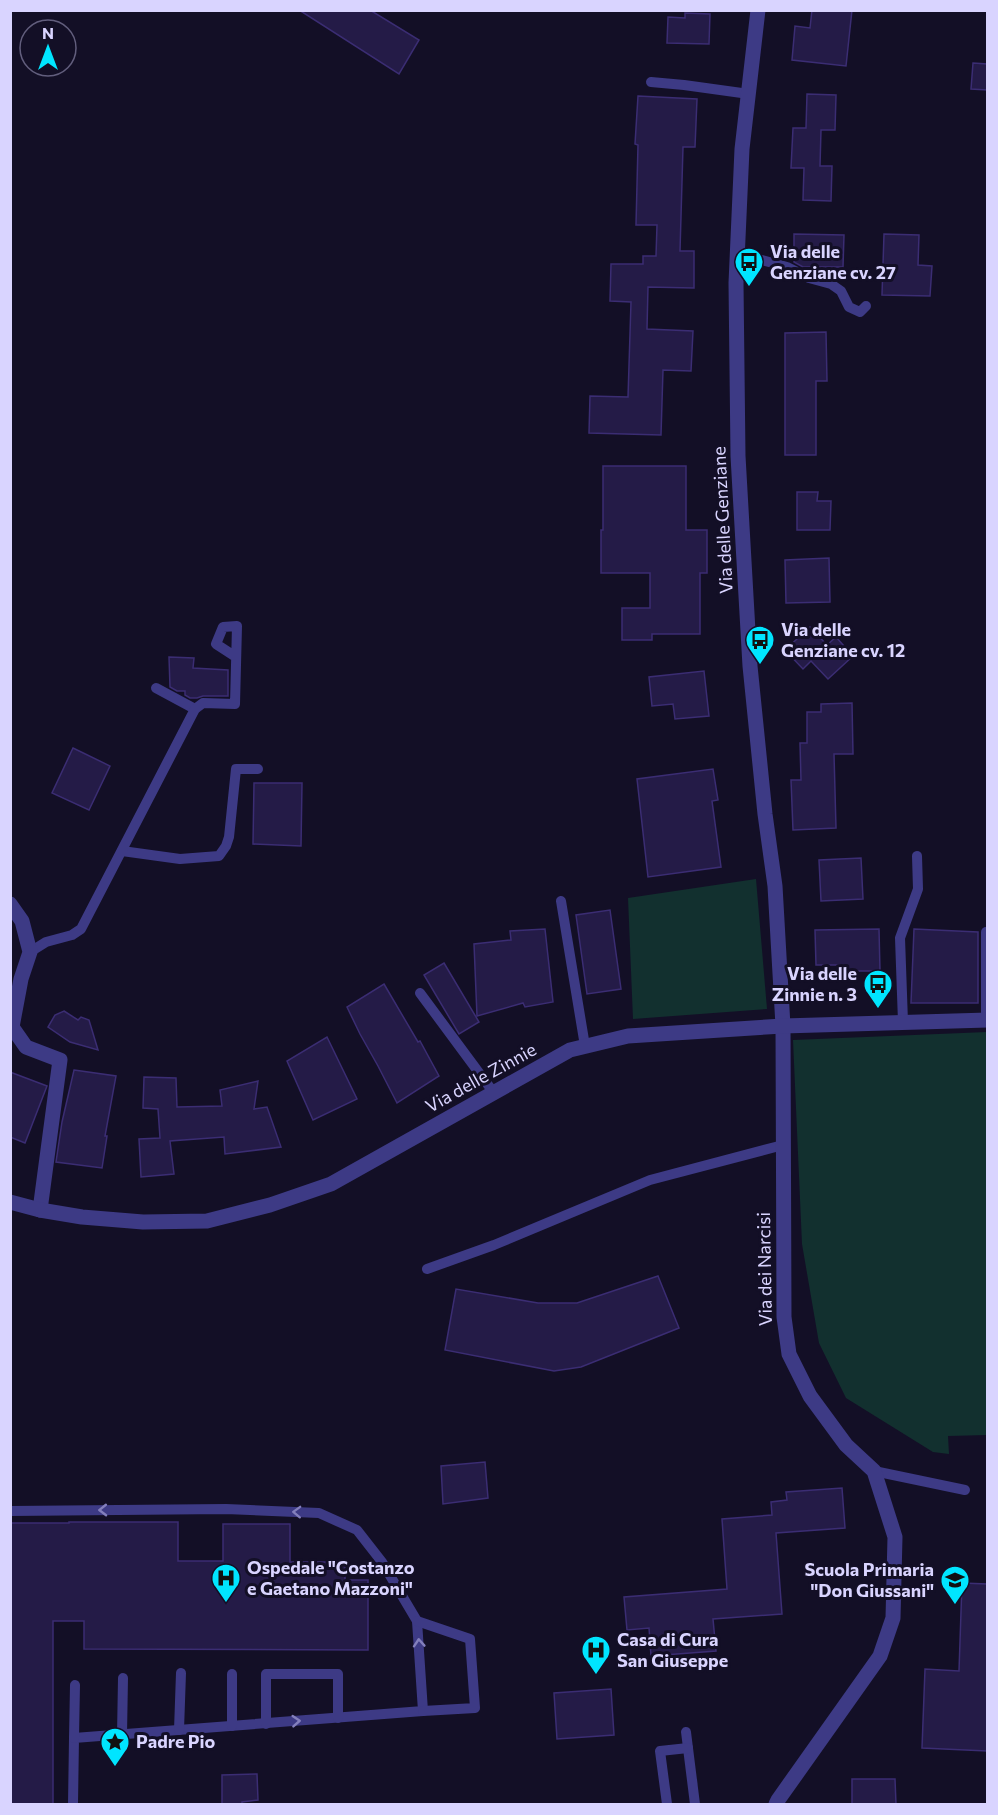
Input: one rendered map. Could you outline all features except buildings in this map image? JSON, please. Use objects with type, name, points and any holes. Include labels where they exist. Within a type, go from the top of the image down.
[{"type":"street","name":"Via delle Genziane","points":[[758,10],[742,149],[737,261],[738,456],[750,666],[765,814],[775,886],[783,1026]]},
{"type":"street","points":[[10,904],[21,921],[30,952],[21,979],[12,1028],[26,1047],[60,1060],[40,1210]]},
{"type":"street","name":"Via delle Zinnie","points":[[10,1202],[82,1217],[143,1222],[207,1221],[270,1205],[331,1184],[570,1050],[628,1036],[783,1026],[987,1020]]},
{"type":"street","name":"Via dei Narcisi","points":[[776,1804],[879,1656],[892,1618],[895,1537],[874,1471],[846,1445],[810,1396],[789,1354],[784,1317],[783,1026]]},
{"type":"lane","points":[[651,82],[749,94]]},
{"type":"lane","points":[[737,261],[762,261],[787,267],[809,278],[831,284],[841,291],[849,307],[860,312],[866,306]]},
{"type":"lane","points":[[30,952],[46,942],[72,935],[81,929],[195,709],[203,703],[235,704],[236,657]]},
{"type":"lane","points":[[156,688],[195,709]]},
{"type":"lane","points":[[122,851],[180,859],[219,856],[229,837],[236,769],[258,769]]},
{"type":"lane","points":[[903,1022],[900,938],[918,889],[917,856]]},
{"type":"lane","points":[[561,901],[585,1047]]},
{"type":"lane","points":[[986,932],[987,1020]]},
{"type":"lane","points":[[420,993],[494,1093]]},
{"type":"lane","points":[[427,1269],[494,1245],[650,1180],[783,1145]]},
{"type":"lane","points":[[874,1471],[965,1490]]},
{"type":"lane","points":[[10,1511],[226,1509],[319,1513],[357,1530],[382,1562],[417,1621],[423,1711]]},
{"type":"lane","points":[[74,1738],[475,1708],[470,1639],[417,1621]]},
{"type":"lane","points":[[179,1730],[181,1673]]},
{"type":"lane","points":[[232,1674],[232,1726]]},
{"type":"lane","points":[[266,1724],[266,1674],[338,1674],[338,1718]]},
{"type":"lane","points":[[122,1735],[123,1678]]},
{"type":"lane","points":[[73,1804],[75,1685]]},
{"type":"lane","points":[[686,1732],[695,1804]]},
{"type":"lane","points":[[667,1804],[660,1751],[688,1748]]},
{"type":"green space","points":[[756,879],[767,1009],[633,1019],[628,898]]},
{"type":"green space","points":[[987,1032],[987,1435],[948,1436],[949,1454],[933,1452],[846,1398],[819,1343],[802,1244],[793,1040]]},
{"type":"place","name":"Via delle Genziane cv. 27","points":[[749,288]]},
{"type":"place","name":"Via delle Genziane cv. 12","points":[[760,666]]},
{"type":"place","name":"Via delle Zinnie n. 3","points":[[878,1010]]},
{"type":"place","name":"Ospedale \"Costanzo e Gaetano Mazzoni\"","points":[[226,1604]]},
{"type":"place","name":"Scuola Primaria \"Don Giussani\"","points":[[955,1606]]},
{"type":"place","name":"Casa di Cura San Giuseppe","points":[[596,1676]]},
{"type":"place","name":"Padre Pio","points":[[115,1768]]}]
